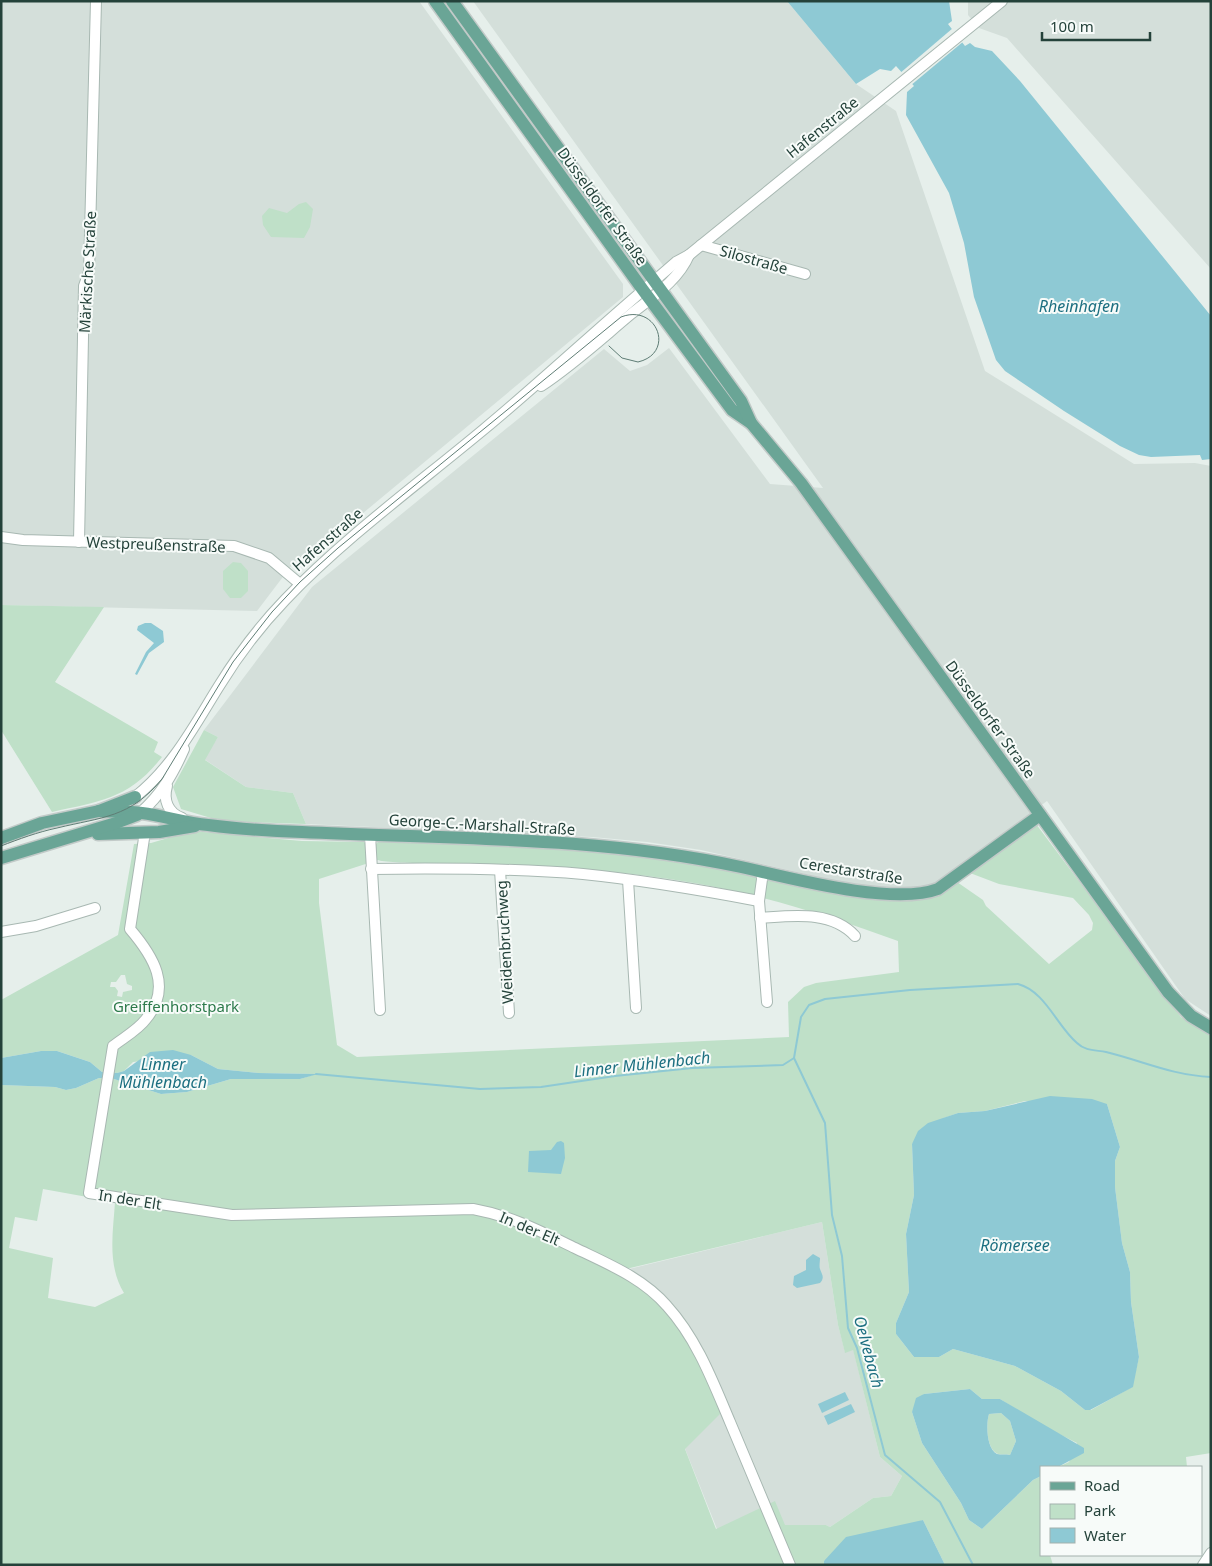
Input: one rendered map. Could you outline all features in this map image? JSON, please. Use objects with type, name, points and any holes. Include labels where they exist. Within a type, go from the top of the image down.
[{"type":"main road","name":"Düsseldorfer Straße","points":[[435,1],[646,295],[732,410],[751,423]]},
{"type":"main road","name":"Düsseldorfer Straße","points":[[452,1],[741,401],[751,423],[801,483],[1168,992],[1191,1016],[1211,1028]]},
{"type":"main road","name":"Hafenstraße","points":[[1,838],[42,823],[99,811],[135,797]]},
{"type":"main road","name":"George-C.-Marshall-Straße","points":[[99,811],[172,816],[207,825],[370,835],[591,845],[670,854],[758,871]]},
{"type":"main road","name":"Hafenstraße","points":[[1,858],[116,823],[140,813]]},
{"type":"main road","name":"Cerestarstraße","points":[[758,871],[864,891],[905,896],[926,894],[938,889],[1040,815]]},
{"type":"main road","points":[[65,837],[145,832],[207,825]]},
{"type":"street","name":"Märkische Straße","points":[[79,542],[84,286],[89,272],[96,1]]},
{"type":"street","name":"Hafenstraße","points":[[135,797],[150,785],[166,767],[192,732],[234,663],[273,613],[300,584],[646,295],[684,268],[690,256],[701,245],[1002,1]]},
{"type":"street","name":"Silostraße","points":[[701,245],[805,274]]},
{"type":"street","name":"Westpreußenstraße","points":[[1,536],[11,539],[79,542],[234,546],[269,558],[300,584]]},
{"type":"street","name":"Hafenstraße","points":[[140,813],[161,793],[171,777],[192,732]]},
{"type":"street","points":[[165,830],[171,826],[172,816],[165,794],[171,777]]},
{"type":"street","name":"In der Elt","points":[[145,832],[130,929],[149,951],[158,974],[159,991],[154,1006],[146,1020],[113,1046],[90,1193],[232,1215],[473,1210],[501,1214],[524,1222],[622,1271],[667,1305],[693,1341],[723,1406],[790,1565]]},
{"type":"street","points":[[370,835],[380,1010]]},
{"type":"street","name":"Weidenbruchweg","points":[[371,869],[500,870],[583,874],[692,888],[759,901]]},
{"type":"street","name":"Weidenbruchweg","points":[[500,870],[508,1013]]},
{"type":"street","points":[[758,871],[767,1002]]},
{"type":"street","points":[[628,880],[636,1008]]},
{"type":"street","points":[[1,932],[36,926],[95,908]]},
{"type":"street","points":[[760,918],[810,915],[846,928],[854,936]]},
{"type":"street","points":[[1203,1565],[1211,1553]]},
{"type":"shaded area","points":[[1,1],[419,1],[623,284],[623,297],[315,553],[295,561],[257,611],[1,605]]},
{"type":"shaded area","points":[[473,1],[787,1],[856,84],[896,111],[985,371],[1134,464],[1195,463],[1211,466],[1211,1016],[1185,999],[1047,801],[929,889],[912,891],[857,886],[701,850],[647,842],[592,837],[306,824],[293,793],[246,787],[204,759],[218,737],[204,730],[312,587],[604,349],[630,371],[647,365],[669,348],[770,484],[823,488]]},
{"type":"shaded area","points":[[968,1],[1211,1],[1211,269],[1007,38],[979,28],[968,15]]},
{"type":"shaded area","points":[[822,1222],[838,1325],[845,1352],[853,1349],[880,1457],[902,1476],[891,1496],[873,1498],[830,1527],[826,1525],[785,1525],[717,1529],[684,1446],[625,1270]]},
{"type":"green space","points":[[306,202],[313,209],[310,227],[304,238],[271,237],[263,225],[262,216],[269,208],[287,213],[299,204]]},
{"type":"green space","points":[[233,562],[241,563],[248,571],[248,591],[241,598],[230,598],[223,589],[223,571]]},
{"type":"green space","points":[[1,605],[104,607],[55,682],[158,742],[154,752],[162,757],[138,782],[126,790],[100,801],[52,812],[1,730]]},
{"type":"green space","points":[[204,730],[218,737],[205,760],[246,787],[293,793],[306,824],[221,821],[181,809],[173,787]]},
{"type":"green space","name":"Greiffenhorstpark","points":[[1036,824],[1181,1017],[1211,1035],[1211,1453],[1186,1457],[1187,1466],[1060,1466],[1069,1462],[1077,1443],[1043,1426],[1000,1399],[982,1399],[970,1389],[924,1394],[912,1412],[922,1443],[961,1503],[969,1520],[982,1529],[1033,1480],[1040,1476],[1040,1556],[1050,1556],[1053,1565],[945,1565],[923,1520],[824,1561],[824,1565],[1,1565],[1,1085],[55,1087],[66,1090],[76,1088],[99,1078],[114,1079],[161,1094],[187,1092],[231,1079],[300,1079],[316,1074],[258,1073],[218,1069],[191,1055],[133,1062],[124,1071],[117,1073],[102,1072],[90,1062],[57,1051],[41,1051],[1,1058],[1,1000],[118,935],[134,844],[151,843],[192,831],[302,841],[364,842],[375,855],[374,846],[380,840],[536,845],[632,853],[871,897],[957,882],[983,900],[986,906],[1049,964],[1092,930],[1093,923],[1089,915],[1073,898],[999,884],[970,873]],"holes":[[[378,860],[413,863],[491,864],[567,868],[669,879],[720,888],[772,900],[898,941],[899,972],[816,983],[804,987],[788,1002],[789,1037],[357,1057],[337,1045],[319,903],[319,879]],[[121,975],[125,975],[127,984],[132,986],[132,990],[123,992],[122,997],[117,996],[118,991],[115,987],[110,987],[111,982],[116,982]],[[1025,1101],[1107,1104],[1120,1147],[1115,1161],[1115,1187],[1122,1243],[1130,1272],[1131,1302],[1139,1357],[1132,1387],[1091,1410],[1085,1410],[1061,1391],[1015,1366],[953,1349],[939,1357],[914,1357],[896,1334],[896,1323],[909,1292],[906,1234],[914,1195],[912,1144],[944,1118],[958,1113],[985,1111]],[[43,1189],[115,1202],[112,1237],[113,1260],[115,1271],[124,1293],[95,1307],[48,1298],[53,1258],[9,1248],[15,1217],[37,1221]],[[822,1222],[838,1325],[845,1353],[853,1350],[880,1457],[902,1476],[891,1496],[873,1498],[830,1527],[826,1525],[785,1525],[775,1501],[716,1529],[685,1449],[722,1412],[677,1313],[626,1269]]]},
{"type":"green space","points":[[1001,1413],[1010,1421],[1016,1441],[1010,1455],[998,1454],[989,1442],[987,1423],[989,1414]]},
{"type":"water","name":"Rheinhafen","points":[[787,1],[949,1],[952,21],[948,24],[965,46],[970,43],[975,47],[992,51],[1020,81],[1211,316],[1211,459],[1202,460],[1200,455],[1151,457],[1139,455],[1120,446],[1064,411],[1005,371],[996,360],[974,297],[964,243],[949,193],[906,115],[907,92],[914,86],[896,66],[891,71],[880,69],[856,84]]},
{"type":"water","points":[[151,623],[163,631],[164,642],[149,653],[137,675],[135,674],[146,652],[154,643],[137,630],[138,626]]},
{"type":"water","name":"Linner Mühlenbach","points":[[173,1050],[191,1055],[218,1069],[258,1073],[318,1074],[300,1079],[231,1079],[187,1092],[161,1094],[114,1079],[99,1078],[76,1088],[66,1090],[55,1087],[1,1085],[1,1058],[41,1051],[57,1051],[90,1062],[102,1072],[117,1073],[124,1071],[150,1052]]},
{"type":"water","name":"Römersee","points":[[1050,1096],[1092,1099],[1107,1104],[1120,1147],[1115,1161],[1115,1187],[1122,1243],[1130,1272],[1131,1302],[1139,1357],[1133,1387],[1090,1410],[1085,1410],[1061,1391],[1015,1366],[953,1349],[939,1357],[914,1357],[896,1334],[896,1323],[909,1292],[906,1234],[914,1195],[912,1144],[918,1131],[928,1123],[958,1113],[985,1111]]},
{"type":"water","points":[[561,1141],[564,1143],[565,1158],[561,1174],[528,1172],[529,1151],[551,1150],[557,1142]]},
{"type":"water","points":[[813,1254],[820,1258],[822,1279],[820,1283],[797,1288],[793,1285],[794,1276],[806,1270],[806,1260]]},
{"type":"water","points":[[970,1389],[982,1399],[1000,1399],[1084,1448],[1084,1453],[1060,1466],[1040,1466],[1040,1476],[1033,1480],[982,1529],[969,1520],[961,1503],[922,1443],[912,1412],[916,1398],[924,1394]],"holes":[[[1001,1413],[1010,1421],[1016,1441],[1010,1455],[997,1454],[993,1451],[987,1429],[989,1414]]]},
{"type":"water","points":[[845,1392],[849,1400],[822,1413],[818,1404]]},
{"type":"water","points":[[851,1404],[855,1412],[828,1425],[824,1416]]},
{"type":"water","points":[[923,1520],[945,1565],[824,1565],[824,1561],[846,1537]]},
{"type":"pier","points":[[953,28],[964,41],[910,86],[899,74]]},
{"type":"waterway","name":"Linner Mühlenbach","points":[[316,1074],[480,1089],[541,1087],[615,1076],[692,1068],[783,1065],[794,1058],[801,1017],[809,1005],[825,999],[910,990],[1018,984],[1036,994],[1070,1036],[1084,1047],[1170,1071],[1211,1077]]},
{"type":"waterway","name":"Oelvebach","points":[[794,1058],[825,1123],[832,1215],[842,1256],[848,1328],[857,1348],[885,1455],[940,1502],[973,1565]]},
{"type":"tram line","points":[[1,846],[43,832],[102,818],[127,809],[138,802],[162,779],[233,662],[272,612],[300,582],[338,548],[621,317],[634,315],[644,317],[652,323],[657,331],[659,340],[656,349],[650,357],[638,362],[622,358],[609,346]]}]
